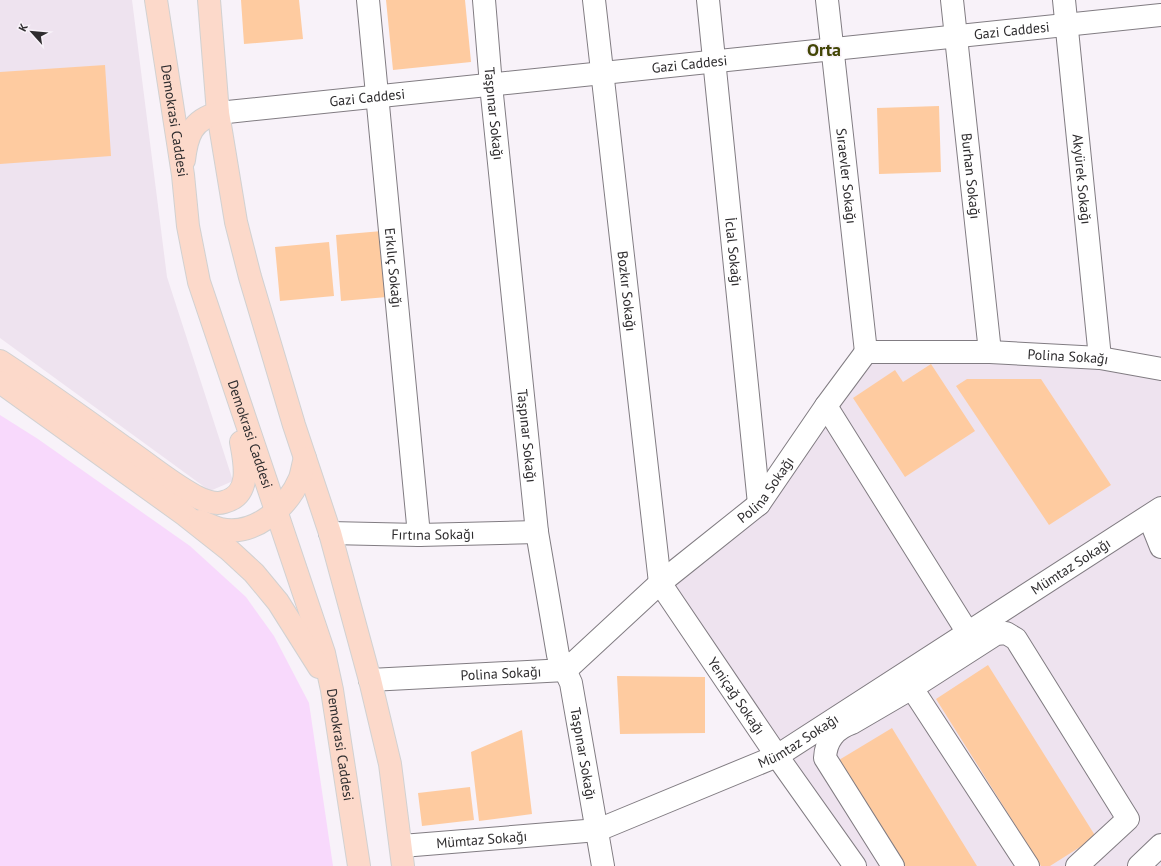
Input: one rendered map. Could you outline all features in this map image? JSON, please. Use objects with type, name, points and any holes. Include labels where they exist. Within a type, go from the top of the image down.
[{"type":"main road","name":"Demokrasi Caddesi","points":[[156,0],[183,175],[188,226],[199,282],[275,512],[324,653],[332,690],[359,866]]},
{"type":"main road","points":[[209,0],[218,113],[236,222],[250,277],[305,458],[330,533],[370,680],[390,764],[402,856]]},
{"type":"main road","points":[[183,175],[186,144],[192,129],[205,117],[218,113]]},
{"type":"main road","points":[[0,361],[182,488],[196,497],[212,502],[224,502],[235,496],[243,486],[246,471],[231,380]]},
{"type":"main road","points":[[0,382],[184,515],[228,549],[254,573],[278,602],[332,690]]},
{"type":"main road","points":[[184,515],[221,529],[238,530],[258,524],[275,512],[288,499],[300,478],[305,458]]},
{"type":"street","name":"Erkılıç Sokağı","points":[[368,0],[419,535]]},
{"type":"street","name":"Taşpınar Sokağı","points":[[484,0],[491,85],[537,532],[558,655],[571,683],[598,830],[603,866]]},
{"type":"street","name":"Bozkır Sokağı","points":[[594,0],[601,73],[660,583]]},
{"type":"street","name":"İclal Sokağı","points":[[708,0],[759,504]]},
{"type":"street","name":"Sıraevler Sokağı","points":[[827,0],[866,352]]},
{"type":"street","name":"Burhan Sokağı","points":[[952,0],[990,352]]},
{"type":"street","name":"Akyürek Sokağı","points":[[1064,0],[1100,358]]},
{"type":"street","name":"Gazi Caddesi","points":[[218,113],[1161,15]]},
{"type":"street","name":"Polina Sokağı","points":[[370,680],[566,670],[660,583],[759,504],[826,406],[866,352],[990,352],[1100,358],[1161,369]]},
{"type":"street","points":[[826,406],[968,633]]},
{"type":"street","points":[[1155,513],[1161,547]]},
{"type":"street","name":"Mümtaz Sokağı","points":[[402,856],[598,830],[777,756],[907,682],[968,633],[1155,513]]},
{"type":"street","name":"Fırtına Sokağı","points":[[330,533],[419,535],[537,532]]},
{"type":"street","name":"Yeniçağ Sokağı","points":[[660,583],[777,756],[855,866]]},
{"type":"street","points":[[893,866],[825,758],[825,751],[831,737],[836,730],[907,682],[996,634],[1006,633],[1016,639],[1128,819],[1077,866]]},
{"type":"street","points":[[907,682],[1028,866]]},
{"type":"street","points":[[1138,866],[1161,845]]},
{"type":"shaded area","points":[[0,0],[132,0],[167,277],[233,481],[210,491],[0,338]]},
{"type":"shaded area","points":[[860,352],[1103,364],[1161,379],[1161,866],[840,866],[651,581],[755,498]]},
{"type":"shaded area","points":[[0,415],[38,439],[190,546],[246,597],[274,636],[309,703],[333,866],[0,866]]},
{"type":"building","points":[[241,0],[299,0],[303,39],[244,44]]},
{"type":"building","points":[[386,0],[465,0],[471,62],[393,70]]},
{"type":"building","points":[[105,65],[111,156],[0,164],[0,72]]},
{"type":"building","points":[[939,106],[941,172],[879,174],[877,108]]},
{"type":"building","points":[[382,231],[387,297],[341,301],[336,235]]},
{"type":"building","points":[[329,242],[334,296],[280,301],[275,247]]},
{"type":"building","points":[[931,364],[975,431],[905,477],[853,398],[895,370],[903,382]]},
{"type":"building","points":[[967,379],[1041,379],[1111,485],[1049,525],[956,386]]},
{"type":"building","points":[[988,665],[1096,837],[1050,866],[1041,866],[936,699]]},
{"type":"building","points":[[617,676],[705,677],[705,733],[620,734]]},
{"type":"building","points":[[892,728],[977,866],[905,866],[839,760]]},
{"type":"building","points":[[522,730],[532,814],[479,821],[471,752]]},
{"type":"building","points":[[470,787],[474,820],[422,826],[418,793]]},
{"type":"district","name":"Orta","points":[[824,50]]}]
